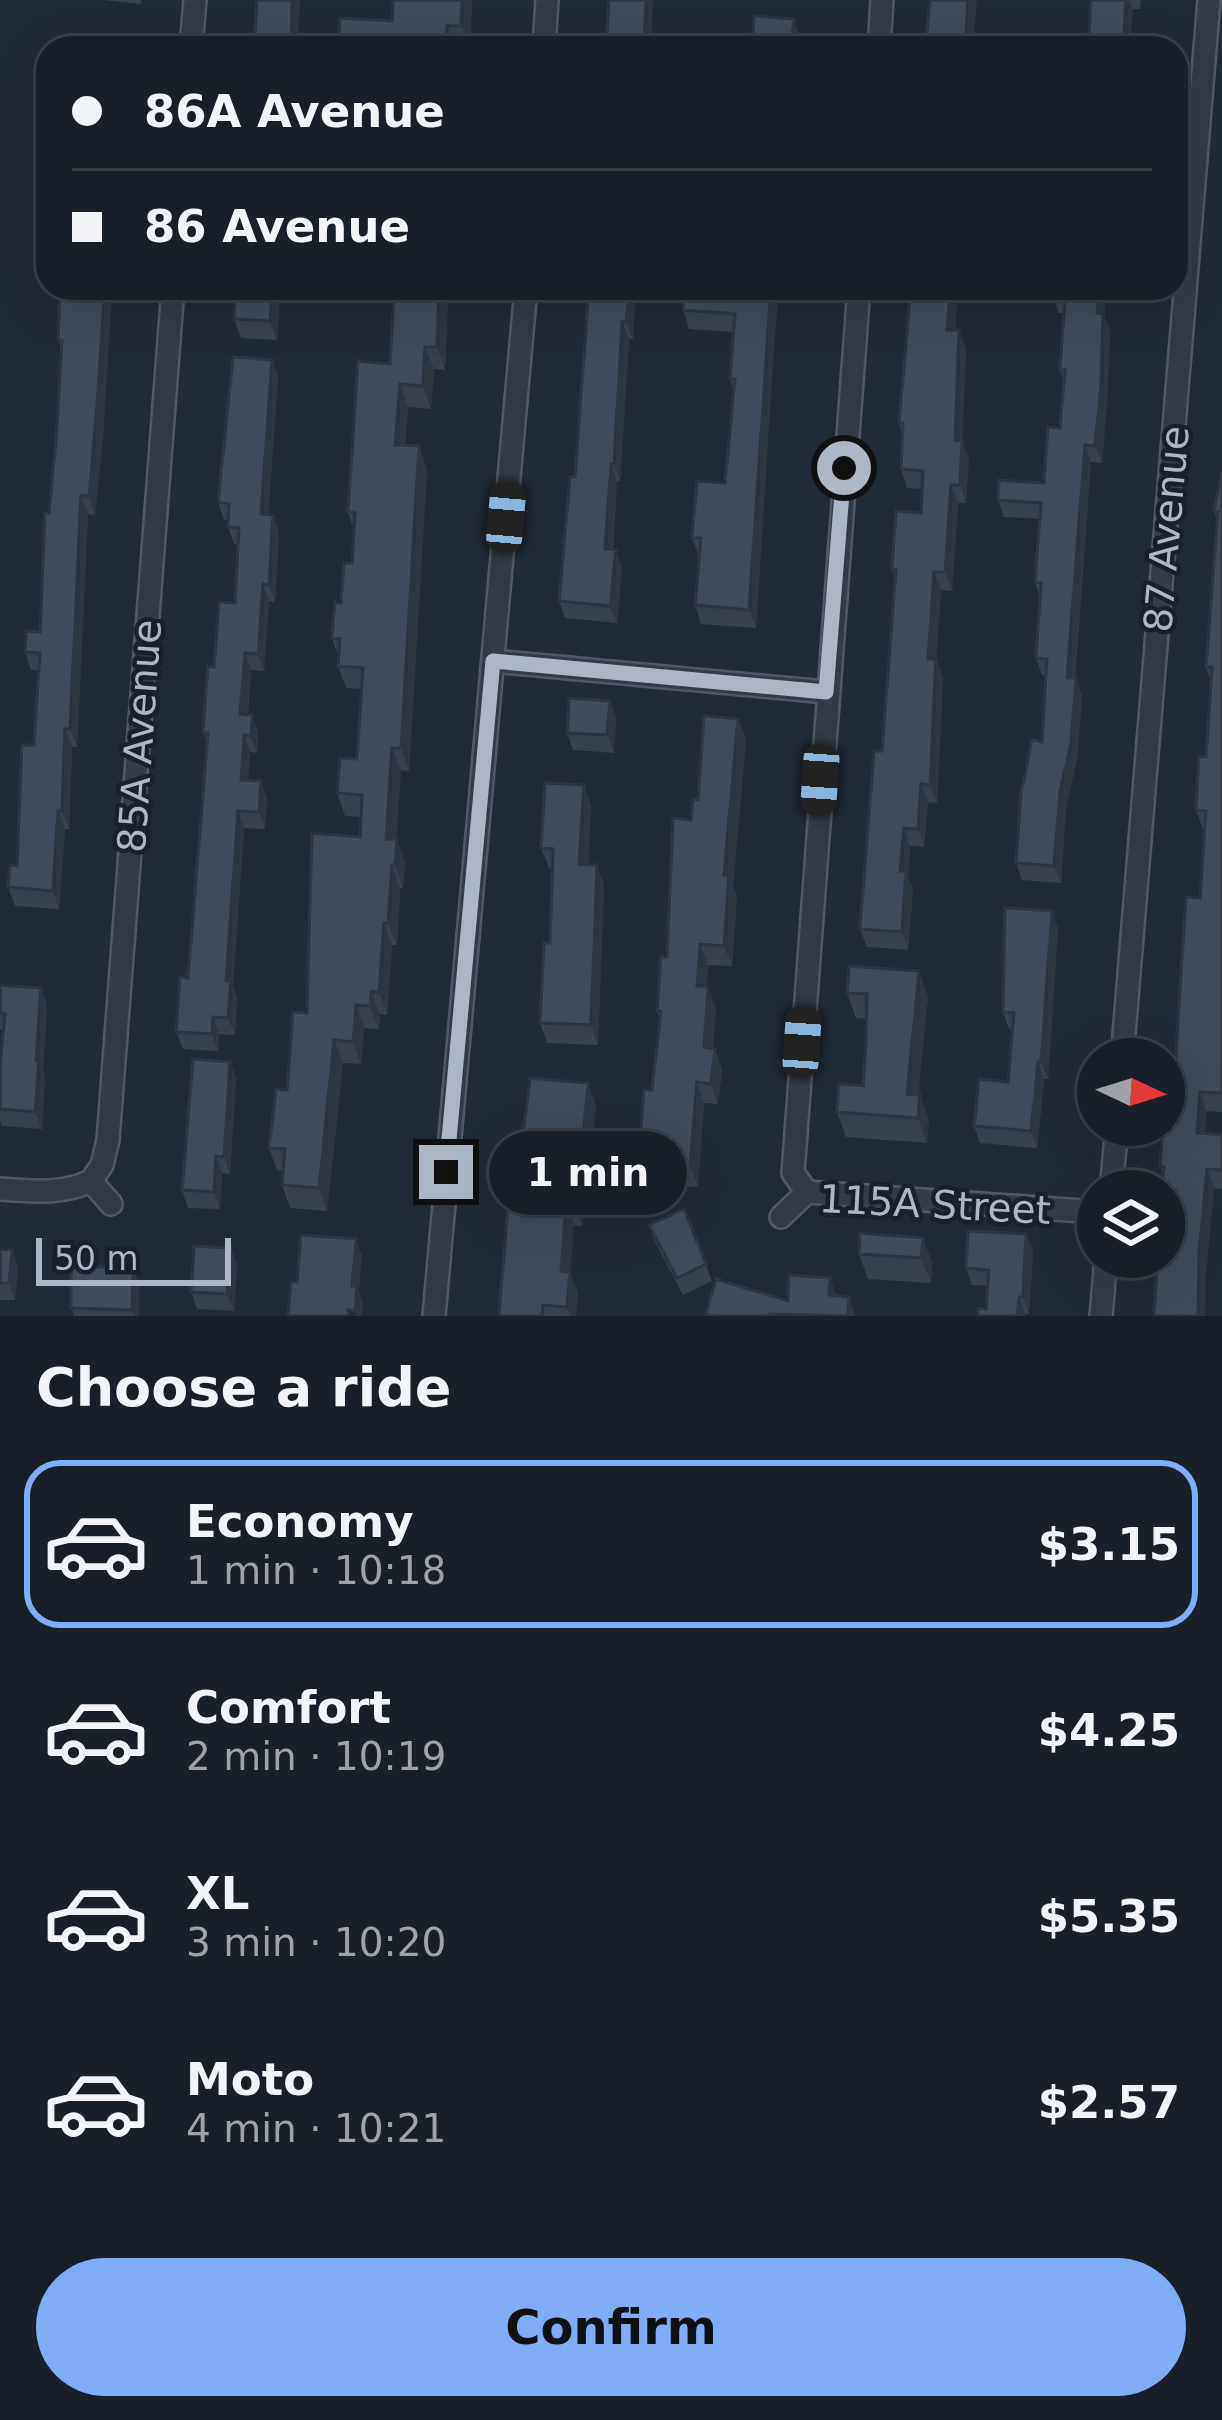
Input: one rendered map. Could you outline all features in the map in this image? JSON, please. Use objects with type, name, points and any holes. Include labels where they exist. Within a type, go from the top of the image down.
[{"type":"street","points":[[192,36],[195,0]]},
{"type":"street","points":[[545,36],[547,0]]},
{"type":"street","points":[[880,36],[883,0]]},
{"type":"street","name":"87 Avenue","points":[[1188,256],[1209,0]]},
{"type":"street","name":"85A Avenue","points":[[92,1181],[108,1140],[172,300]]},
{"type":"street","points":[[434,1316],[525,300]]},
{"type":"street","points":[[807,1192],[793,1173],[858,300]]},
{"type":"street","name":"87 Avenue","points":[[1124,1038],[1184,300]]},
{"type":"street","points":[[493,661],[826,692]]},
{"type":"street","points":[[0,1189],[72,1190],[92,1181],[111,1204]]},
{"type":"street","name":"115A Street","points":[[781,1217],[807,1192],[1077,1211]]},
{"type":"street","points":[[1101,1316],[1104,1278]]},
{"type":"building","points":[[257,0],[292,0],[291,36],[255,36]]},
{"type":"building","points":[[393,0],[462,0],[461,26],[447,26],[447,36],[339,36],[340,18],[392,21]]},
{"type":"building","points":[[609,0],[646,0],[644,36],[607,36]]},
{"type":"building","points":[[930,0],[968,0],[966,36],[926,36]]},
{"type":"building","points":[[1091,0],[1126,0],[1124,36],[1089,36]]},
{"type":"building","points":[[754,16],[794,19],[792,36],[753,36]]},
{"type":"building","points":[[60,300],[104,300],[89,496],[81,496],[70,729],[65,729],[53,891],[8,887],[10,865],[17,866],[22,745],[34,745],[40,653],[25,652],[26,631],[40,632],[45,513],[49,513],[56,441],[62,340],[58,340]]},
{"type":"building","points":[[235,300],[272,300],[270,321],[234,319]]},
{"type":"building","points":[[394,300],[439,300],[437,347],[425,347],[423,386],[400,384],[395,445],[419,446],[401,748],[392,748],[386,839],[397,839],[379,992],[371,992],[370,1006],[356,1005],[353,1042],[334,1040],[319,1188],[282,1185],[285,1149],[269,1148],[276,1089],[287,1090],[293,1012],[307,1013],[312,833],[360,837],[362,795],[337,793],[340,758],[357,759],[363,668],[338,666],[340,639],[332,638],[344,563],[352,563],[355,513],[348,512],[358,361],[390,364]]},
{"type":"building","points":[[588,300],[628,300],[626,322],[622,322],[605,549],[616,550],[610,606],[559,601],[570,477],[575,477]]},
{"type":"building","points":[[684,300],[770,300],[749,610],[695,605],[701,538],[692,538],[697,481],[725,483],[735,379],[730,379],[735,314],[683,310]]},
{"type":"building","points":[[910,300],[949,300],[947,330],[959,330],[955,440],[962,440],[960,485],[951,485],[945,572],[934,572],[928,659],[936,659],[930,785],[921,784],[918,829],[904,828],[902,932],[860,929],[874,751],[882,751],[896,511],[921,513],[923,471],[901,469],[903,423],[899,423]]},
{"type":"building","points":[[1065,300],[1098,300],[1097,313],[1103,314],[1101,384],[1095,446],[1085,445],[1067,678],[1076,678],[1054,866],[1016,863],[1021,793],[1032,740],[1042,742],[1047,659],[1036,658],[1041,583],[1035,582],[1041,503],[998,500],[999,480],[1044,483],[1048,427],[1060,428],[1065,370],[1060,370]]},
{"type":"building","points":[[233,357],[272,360],[261,514],[273,515],[269,585],[263,584],[258,654],[245,653],[240,714],[252,715],[251,736],[244,735],[241,780],[261,781],[259,812],[238,811],[226,981],[231,981],[228,1018],[213,1017],[212,1034],[176,1032],[180,977],[188,978],[208,733],[203,732],[208,666],[214,667],[219,602],[235,603],[239,528],[228,527],[229,504],[218,502]]},
{"type":"building","points":[[1222,472],[1222,1093],[1200,1092],[1197,1133],[1222,1135],[1222,1170],[1207,1169],[1198,1316],[1154,1316],[1157,1278],[1185,1278],[1185,1170],[1160,1166],[1161,1146],[1185,1146],[1185,1038],[1177,1038],[1186,897],[1200,898],[1206,811],[1196,810],[1199,757],[1206,757],[1212,667],[1206,667],[1218,512],[1214,511]]},
{"type":"building","points":[[569,698],[610,701],[607,735],[567,733]]},
{"type":"building","points":[[704,716],[738,719],[724,875],[729,875],[724,946],[700,944],[697,986],[708,987],[704,1047],[715,1049],[711,1084],[697,1082],[690,1166],[638,1162],[644,1090],[652,1090],[661,1011],[657,1011],[661,957],[667,957],[673,818],[691,820],[693,799],[698,800]]},
{"type":"building","points":[[545,783],[584,785],[579,864],[597,865],[591,1025],[540,1023],[544,943],[550,943],[553,849],[541,848]]},
{"type":"building","points":[[1005,908],[1052,911],[1031,1131],[974,1126],[979,1079],[1008,1082],[1014,1013],[1003,1012]]},
{"type":"building","points":[[849,966],[919,971],[907,1094],[920,1095],[918,1118],[837,1112],[839,1084],[863,1086],[867,994],[847,993]]},
{"type":"building","points":[[0,985],[41,988],[35,1112],[0,1109],[5,1014],[0,1013]]},
{"type":"building","points":[[193,1059],[230,1062],[224,1157],[216,1156],[214,1192],[182,1190]]},
{"type":"building","points":[[530,1078],[588,1083],[582,1148],[590,1149],[586,1188],[576,1187],[575,1204],[566,1203],[561,1271],[570,1272],[567,1307],[543,1305],[542,1316],[499,1316],[508,1206],[515,1207]]},
{"type":"building","points":[[684,1209],[706,1264],[677,1278],[649,1225]]},
{"type":"building","points":[[968,1231],[1026,1234],[1023,1297],[1019,1297],[1017,1316],[978,1316],[978,1309],[986,1309],[989,1270],[966,1268]]},
{"type":"building","points":[[860,1233],[923,1238],[921,1258],[859,1254]]},
{"type":"building","points":[[301,1235],[356,1239],[355,1311],[348,1310],[348,1316],[288,1316]]},
{"type":"building","points":[[194,1246],[231,1248],[227,1294],[191,1292]]},
{"type":"building","points":[[0,1249],[12,1250],[9,1283],[0,1283]]},
{"type":"building","points":[[71,1266],[133,1268],[132,1310],[71,1308]]},
{"type":"building","points":[[789,1275],[830,1278],[829,1295],[849,1297],[848,1316],[706,1314],[716,1279],[788,1301]]},
{"type":"route","points":[[446,1172],[493,661],[826,692],[844,468]]}]
